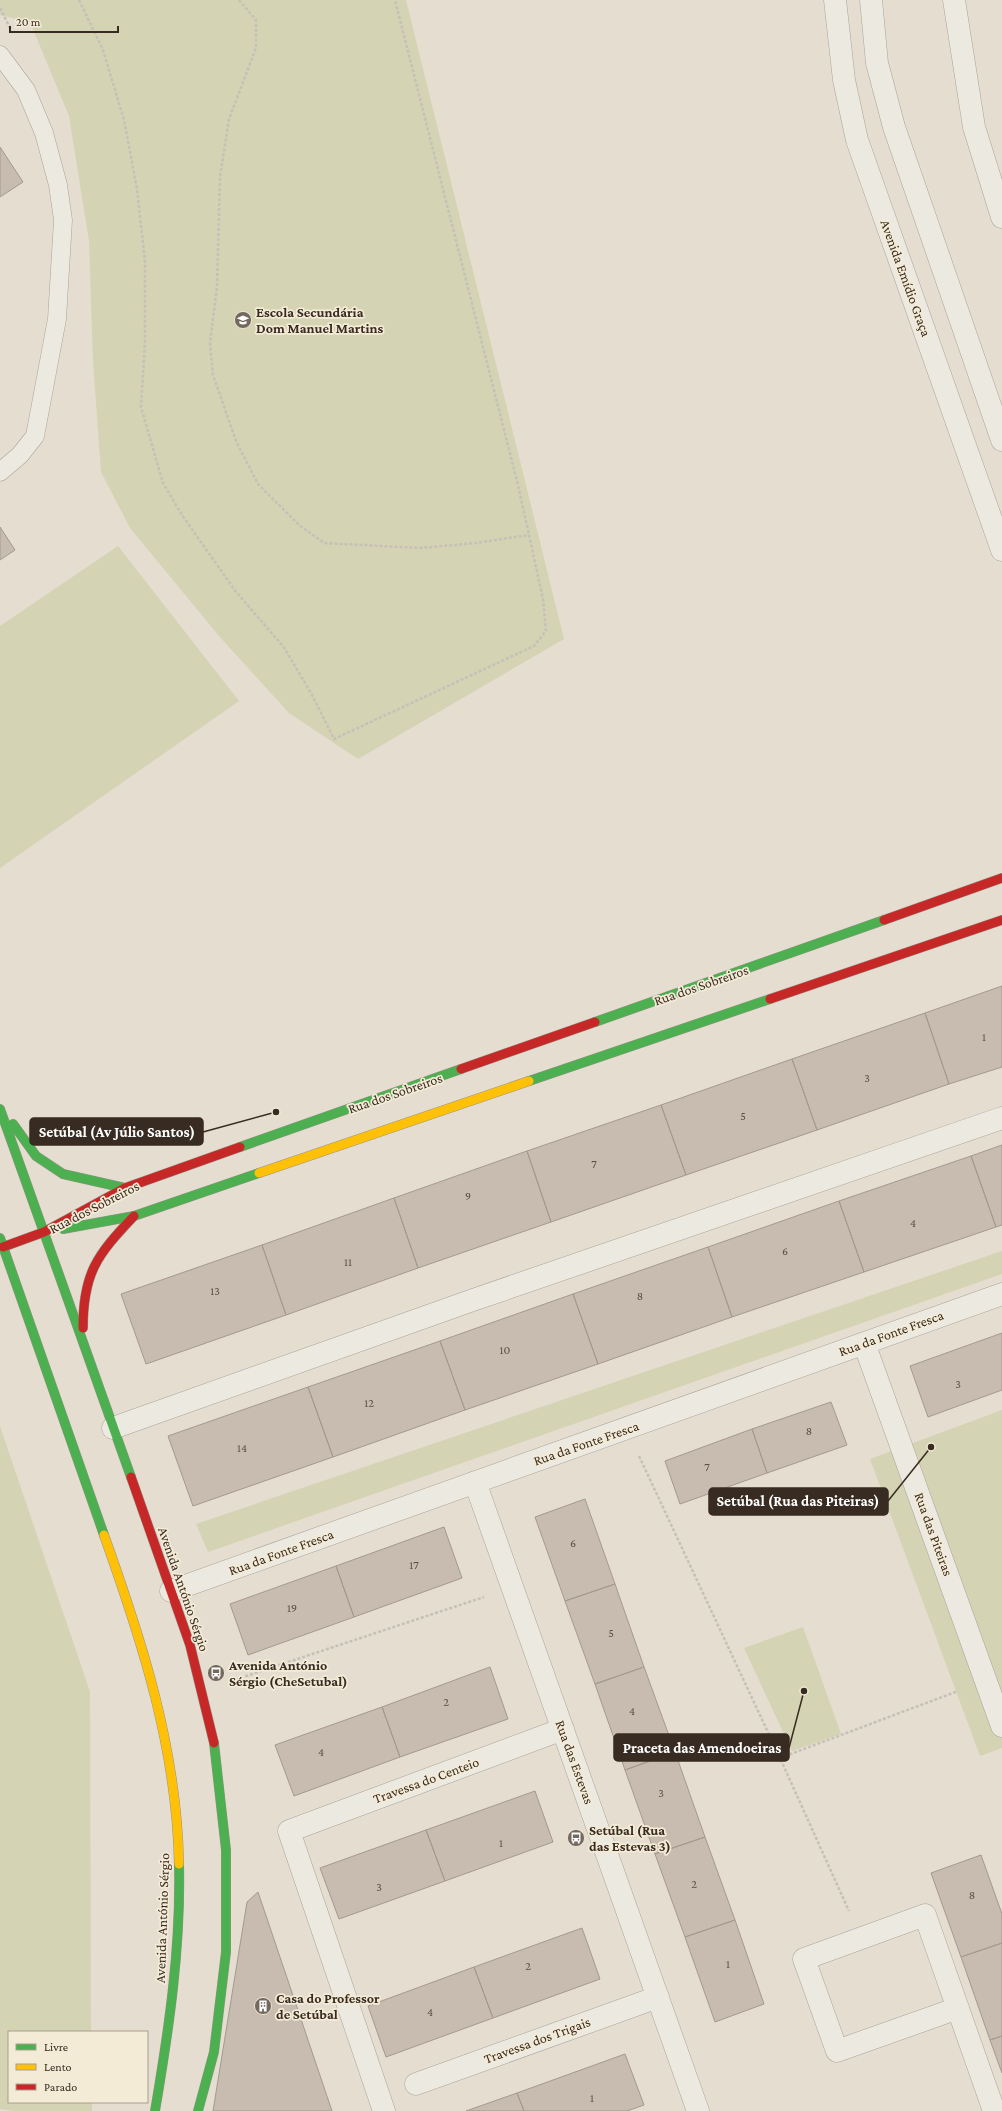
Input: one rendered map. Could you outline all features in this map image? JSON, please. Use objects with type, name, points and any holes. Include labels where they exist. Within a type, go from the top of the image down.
[{"type":"main road","name":"Rua dos Sobreiros","points":[[44,1232],[125,1188],[1002,878]]},
{"type":"main road","name":"Rua dos Sobreiros","points":[[44,1232],[134,1216],[1002,920]]},
{"type":"main road","points":[[0,1107],[36,1156],[63,1174],[125,1188]]},
{"type":"main road","name":"Avenida António Sérgio","points":[[0,1107],[190,1645],[216,1752],[226,1850],[226,1952],[214,2052],[198,2111]]},
{"type":"main road","points":[[83,1343],[82,1307],[87,1280],[97,1257],[134,1216]]},
{"type":"main road","points":[[2,1242],[44,1232]]},
{"type":"main road","name":"Avenida António Sérgio","points":[[2,1242],[130,1607],[150,1672],[166,1739],[176,1805],[179,1866],[178,1936],[173,2000],[155,2111]]},
{"type":"street","name":"Avenida Emídio Graça","points":[[835,0],[844,80],[857,140],[1002,550]]},
{"type":"street","points":[[872,0],[877,62],[894,127],[1002,440]]},
{"type":"street","points":[[954,0],[974,127],[1002,217]]},
{"type":"street","points":[[113,1428],[465,1303],[1002,1118]]},
{"type":"street","name":"Rua da Fonte Fresca","points":[[171,1591],[1002,1294]]},
{"type":"street","name":"Rua das Piteiras","points":[[864,1343],[1002,1726]]},
{"type":"street","name":"Rua das Estevas","points":[[475,1482],[698,2111]]},
{"type":"street","name":"Travessa do Centeio","points":[[384,2111],[289,1831],[563,1729]]},
{"type":"street","points":[[958,2008],[837,2051],[804,1959],[925,1915],[958,2008],[994,2111]]},
{"type":"street","name":"Travessa dos Trigais","points":[[416,2084],[658,1997]]},
{"type":"lane","points":[[0,55],[26,90],[44,132],[58,185],[63,220],[57,319],[35,436],[20,455],[0,472]]},
{"type":"path","points":[[79,0],[103,50],[122,113],[137,189],[145,262],[145,341],[142,407],[163,483],[182,514],[236,592],[283,646],[311,692],[334,739],[534,646],[546,631],[543,599],[499,409],[395,0]]},
{"type":"path","points":[[239,0],[256,20],[256,48],[229,119],[220,177],[217,287],[210,343],[213,375],[236,441],[258,484],[299,525],[324,542],[420,548],[476,543],[529,535]]},
{"type":"path","points":[[626,1429],[780,1758],[862,1939]]},
{"type":"path","points":[[242,1677],[513,1588]]},
{"type":"path","points":[[780,1758],[986,1681]]},
{"type":"green space","points":[[0,0],[406,0],[564,639],[358,759],[289,713],[219,636],[130,528],[101,472],[93,361],[89,241],[69,116],[30,22],[0,15]]},
{"type":"green space","points":[[118,546],[239,701],[0,868],[0,626]]},
{"type":"green space","points":[[1002,1251],[1002,1274],[208,1552],[196,1524]]},
{"type":"green space","points":[[1002,1410],[1002,1748],[980,1756],[870,1459]]},
{"type":"green space","points":[[0,1426],[90,1692],[91,2031],[8,2031],[8,2103],[92,2103],[92,2111],[16,2111],[0,2109]]},
{"type":"green space","points":[[803,1627],[841,1734],[792,1751],[744,1648]]},
{"type":"building","points":[[0,147],[23,182],[0,197]]},
{"type":"building","points":[[0,527],[15,550],[0,560]]},
{"type":"building","points":[[1002,986],[1002,1067],[949,1084],[925,1013]]},
{"type":"building","points":[[925,1013],[949,1084],[817,1130],[792,1059]]},
{"type":"building","points":[[792,1059],[817,1130],[686,1175],[661,1105]]},
{"type":"building","points":[[661,1105],[686,1175],[551,1222],[527,1151]]},
{"type":"building","points":[[1002,1145],[1002,1225],[996,1227],[971,1156]]},
{"type":"building","points":[[527,1151],[551,1222],[418,1268],[394,1198]]},
{"type":"building","points":[[971,1156],[996,1227],[864,1272],[839,1201]]},
{"type":"building","points":[[394,1198],[418,1268],[286,1315],[262,1245]]},
{"type":"building","points":[[839,1201],[864,1272],[732,1317],[708,1247]]},
{"type":"building","points":[[262,1245],[286,1315],[146,1364],[121,1294]]},
{"type":"building","points":[[708,1247],[732,1317],[598,1364],[573,1294]]},
{"type":"building","points":[[573,1294],[598,1364],[465,1410],[440,1341]]},
{"type":"building","points":[[1002,1333],[1002,1390],[928,1417],[910,1366]]},
{"type":"building","points":[[440,1341],[465,1410],[333,1457],[308,1387]]},
{"type":"building","points":[[308,1387],[333,1457],[193,1506],[168,1436]]},
{"type":"building","points":[[831,1402],[847,1445],[767,1473],[752,1429]]},
{"type":"building","points":[[752,1429],[767,1473],[680,1504],[665,1461]]},
{"type":"building","points":[[585,1499],[615,1584],[565,1601],[535,1517]]},
{"type":"building","points":[[444,1527],[462,1578],[354,1617],[336,1566]]},
{"type":"building","points":[[336,1566],[354,1617],[248,1655],[230,1604]]},
{"type":"building","points":[[615,1584],[644,1667],[595,1684],[565,1601]]},
{"type":"building","points":[[490,1667],[508,1719],[400,1757],[382,1707]]},
{"type":"building","points":[[644,1667],[675,1752],[625,1770],[595,1684]]},
{"type":"building","points":[[382,1707],[400,1757],[294,1796],[275,1745]]},
{"type":"building","points":[[675,1752],[705,1837],[655,1854],[625,1770]]},
{"type":"building","points":[[535,1791],[553,1842],[445,1881],[426,1830]]},
{"type":"building","points":[[426,1830],[445,1881],[339,1919],[320,1868]]},
{"type":"building","points":[[705,1837],[735,1920],[685,1937],[655,1854]]},
{"type":"building","points":[[981,1855],[1002,1914],[1002,1943],[961,1957],[931,1873]]},
{"type":"building","name":"Casa do Professor de Setúbal","points":[[258,1892],[332,2111],[213,2111],[247,1902]]},
{"type":"building","points":[[735,1920],[764,2004],[715,2022],[685,1937]]},
{"type":"building","points":[[582,1928],[600,1979],[493,2018],[474,1967]]},
{"type":"building","points":[[1002,1943],[1002,2036],[990,2040],[961,1957]]},
{"type":"building","points":[[474,1967],[493,2018],[386,2057],[368,2006]]},
{"type":"building","points":[[1002,2036],[1002,2073],[990,2040]]},
{"type":"building","points":[[625,2054],[644,2105],[627,2111],[524,2111],[517,2093]]},
{"type":"building","points":[[517,2093],[524,2111],[466,2111]]},
{"type":"traffic: fast","points":[[595,1022],[884,920]]},
{"type":"traffic: fast","points":[[529,1081],[770,999]]},
{"type":"traffic: fast","points":[[240,1147],[461,1069]]},
{"type":"traffic: fast","points":[[0,1109],[131,1477]]},
{"type":"traffic: fast","points":[[13,1124],[36,1156],[63,1174],[125,1188]]},
{"type":"traffic: fast","points":[[63,1229],[134,1216],[259,1173]]},
{"type":"traffic: fast","points":[[0,1238],[104,1535]]},
{"type":"traffic: fast","points":[[198,2111],[214,2052],[226,1952],[226,1850],[214,1743]]},
{"type":"traffic: fast","points":[[155,2111],[173,1988],[178,1926],[179,1864]]},
{"type":"traffic: slow","points":[[259,1173],[529,1081]]},
{"type":"traffic: slow","points":[[104,1535],[144,1655],[155,1696],[172,1779],[177,1821],[179,1864]]},
{"type":"traffic: jam","points":[[884,920],[1002,878]]},
{"type":"traffic: jam","points":[[770,999],[1002,920]]},
{"type":"traffic: jam","points":[[461,1069],[595,1022]]},
{"type":"traffic: jam","points":[[3,1247],[44,1232],[125,1188],[240,1147]]},
{"type":"traffic: jam","points":[[83,1328],[84,1309],[89,1279],[110,1242],[134,1216]]},
{"type":"traffic: jam","points":[[131,1477],[190,1645],[214,1743]]},
{"type":"place","name":"Escola Secundária Dom Manuel Martins","points":[[243,320]]},
{"type":"place","name":"Setúbal (Av Júlio Santos)","points":[[276,1112]]},
{"type":"place","name":"Setúbal (Rua das Piteiras)","points":[[931,1447]]},
{"type":"place","name":"Avenida António Sérgio (CheSetubal)","points":[[216,1673]]},
{"type":"place","name":"Praceta das Amendoeiras","points":[[804,1691]]},
{"type":"place","name":"Setúbal (Rua das Estevas 3)","points":[[576,1838]]},
{"type":"place","name":"Casa do Professor de Setúbal","points":[[263,2006]]}]
